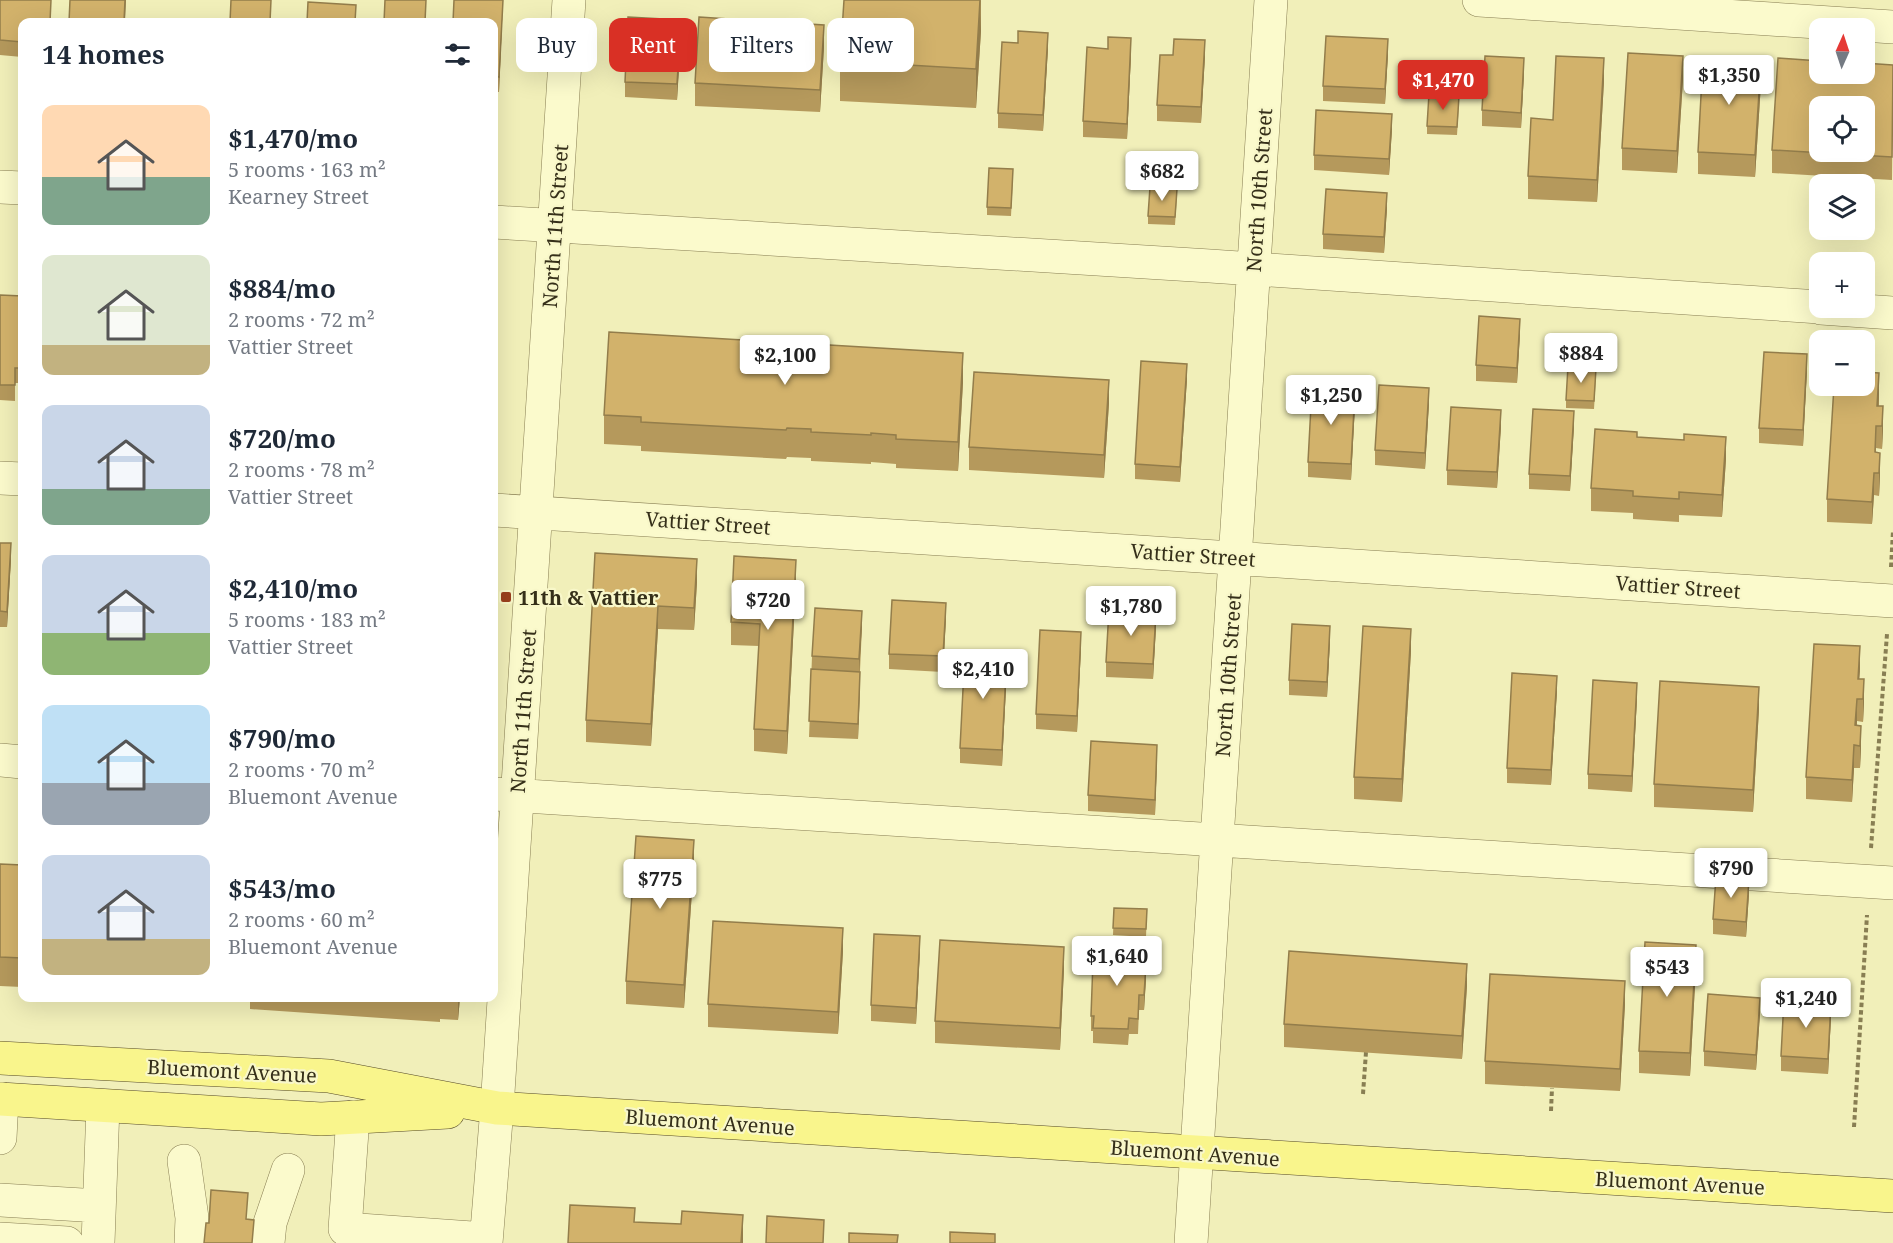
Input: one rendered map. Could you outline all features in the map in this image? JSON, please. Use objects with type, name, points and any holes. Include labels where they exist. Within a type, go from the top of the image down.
[{"type":"main road","name":"Bluemont Avenue","points":[[0,1058],[329,1076],[497,1108],[1893,1196]]},
{"type":"main road","name":"Bluemont Avenue","points":[[1,1099],[321,1119],[497,1108]]},
{"type":"street","name":"North 11th Street","points":[[486,1241],[497,1108],[506,795],[536,512],[569,0]]},
{"type":"street","name":"North 10th Street","points":[[1191,1243],[1271,0]]},
{"type":"street","points":[[1479,0],[1893,27]]},
{"type":"street","points":[[0,187],[18,188]]},
{"type":"street","points":[[498,222],[1254,269],[1809,307]]},
{"type":"street","points":[[1875,311],[1893,312]]},
{"type":"street","points":[[0,478],[18,479]]},
{"type":"street","name":"Vattier Street","points":[[498,510],[1891,601]]},
{"type":"street","points":[[0,760],[18,762]]},
{"type":"street","points":[[506,795],[1881,883]]},
{"type":"street","points":[[0,1138],[1,1099]]},
{"type":"street","points":[[98,1243],[103,1106]]},
{"type":"street","points":[[353,1117],[345,1229],[363,1237],[486,1241]]},
{"type":"street","points":[[184,1161],[192,1218],[191,1243]]},
{"type":"street","points":[[268,1243],[270,1223],[288,1170]]},
{"type":"street","points":[[0,1200],[99,1206]]},
{"type":"street","points":[[0,1239],[67,1243]]},
{"type":"path","points":[[1854,1127],[1881,883],[1893,531]]},
{"type":"path","points":[[1363,1094],[1366,1052]]},
{"type":"path","points":[[1551,1111],[1552,1088]]},
{"type":"building","points":[[0,0],[51,0],[50,18],[18,18],[18,42],[0,40]]},
{"type":"building","points":[[70,0],[125,0],[124,18],[69,18]]},
{"type":"building","points":[[231,0],[271,0],[270,18],[230,18]]},
{"type":"building","points":[[385,0],[426,0],[425,18],[384,18]]},
{"type":"building","points":[[454,0],[503,0],[499,77],[498,18],[453,18]]},
{"type":"building","points":[[844,0],[980,0],[976,69],[914,65],[914,18],[843,18]]},
{"type":"building","points":[[308,2],[356,5],[355,18],[307,18]]},
{"type":"building","points":[[699,17],[715,18],[709,18],[709,72],[815,72],[815,24],[824,25],[820,90],[695,83]]},
{"type":"building","points":[[1018,31],[1048,33],[1043,115],[998,113],[1002,42],[1018,43]]},
{"type":"building","points":[[1326,36],[1388,39],[1385,89],[1323,86]]},
{"type":"building","points":[[1108,37],[1131,38],[1127,124],[1083,121],[1087,47],[1108,49]]},
{"type":"building","points":[[1174,39],[1205,40],[1201,107],[1157,105],[1160,55],[1173,55]]},
{"type":"building","points":[[1628,53],[1683,56],[1677,151],[1622,148]]},
{"type":"building","points":[[1485,56],[1524,58],[1521,113],[1482,110]]},
{"type":"building","points":[[1556,56],[1604,58],[1597,180],[1528,176],[1531,118],[1553,120]]},
{"type":"building","points":[[1703,58],[1761,61],[1755,155],[1698,152]]},
{"type":"building","points":[[1778,58],[1809,60],[1809,84],[1875,84],[1875,64],[1893,65],[1892,157],[1875,156],[1875,96],[1809,96],[1809,152],[1772,150]]},
{"type":"building","points":[[625,72],[678,72],[677,84],[625,82]]},
{"type":"building","points":[[1429,94],[1459,96],[1457,127],[1427,126]]},
{"type":"building","points":[[1316,110],[1392,114],[1389,159],[1314,155]]},
{"type":"building","points":[[989,168],[1013,169],[1011,208],[987,207]]},
{"type":"building","points":[[1150,187],[1177,189],[1175,217],[1148,216]]},
{"type":"building","points":[[1326,189],[1387,193],[1384,237],[1323,234]]},
{"type":"building","points":[[0,295],[18,296],[18,368],[15,368],[15,385],[0,385]]},
{"type":"building","points":[[1479,316],[1520,319],[1517,368],[1476,365]]},
{"type":"building","points":[[609,332],[963,353],[958,442],[896,439],[896,435],[871,433],[871,435],[811,432],[811,429],[787,428],[786,430],[641,422],[641,417],[604,415]]},
{"type":"building","points":[[1764,352],[1807,354],[1803,430],[1759,428]]},
{"type":"building","points":[[1141,361],[1187,364],[1180,467],[1135,464]]},
{"type":"building","points":[[1568,366],[1596,368],[1594,401],[1566,400]]},
{"type":"building","points":[[974,372],[1109,380],[1104,455],[969,447]]},
{"type":"building","points":[[1875,373],[1879,373],[1877,406],[1883,406],[1882,426],[1876,426],[1875,452],[1880,453],[1879,473],[1874,473],[1872,502],[1827,499],[1833,396],[1875,396]]},
{"type":"building","points":[[1379,385],[1429,388],[1425,453],[1375,450]]},
{"type":"building","points":[[1312,387],[1355,390],[1351,464],[1308,462]]},
{"type":"building","points":[[1451,407],[1501,410],[1497,472],[1447,470]]},
{"type":"building","points":[[1533,409],[1574,411],[1570,476],[1529,474]]},
{"type":"building","points":[[1595,429],[1637,432],[1637,437],[1684,440],[1684,434],[1726,437],[1722,495],[1679,492],[1679,499],[1633,496],[1633,491],[1591,488]]},
{"type":"building","points":[[0,543],[11,543],[7,612],[0,611]]},
{"type":"building","points":[[595,553],[697,559],[694,608],[658,606],[651,724],[586,720]]},
{"type":"building","points":[[734,556],[796,560],[787,731],[754,729],[760,624],[731,622]]},
{"type":"building","points":[[892,600],[946,603],[943,656],[889,654]]},
{"type":"building","points":[[815,608],[862,611],[859,659],[812,656]]},
{"type":"building","points":[[1109,609],[1156,612],[1153,664],[1106,662]]},
{"type":"building","points":[[1292,624],[1330,626],[1327,682],[1289,680]]},
{"type":"building","points":[[1363,626],[1411,629],[1402,779],[1354,777]]},
{"type":"building","points":[[1040,630],[1081,632],[1077,716],[1036,714]]},
{"type":"building","points":[[1814,644],[1860,646],[1858,679],[1864,679],[1863,699],[1857,699],[1855,725],[1861,726],[1860,746],[1854,745],[1852,780],[1806,777]]},
{"type":"building","points":[[965,650],[1007,653],[1002,750],[960,748]]},
{"type":"building","points":[[811,669],[860,672],[858,724],[809,721]]},
{"type":"building","points":[[1512,673],[1557,676],[1551,770],[1507,768]]},
{"type":"building","points":[[1593,680],[1637,683],[1632,776],[1588,774]]},
{"type":"building","points":[[1660,681],[1759,687],[1753,790],[1654,784]]},
{"type":"building","points":[[1091,741],[1157,745],[1155,800],[1088,795]]},
{"type":"building","points":[[636,836],[694,840],[684,985],[626,981]]},
{"type":"building","points":[[0,864],[18,865],[18,958],[0,957]]},
{"type":"building","points":[[1716,877],[1749,879],[1746,922],[1713,919]]},
{"type":"building","points":[[1114,908],[1147,909],[1146,929],[1113,928]]},
{"type":"building","points":[[713,921],[843,928],[838,1012],[708,1004]]},
{"type":"building","points":[[874,934],[920,936],[916,1008],[871,1005]]},
{"type":"building","points":[[940,940],[1064,947],[1060,1028],[935,1021]]},
{"type":"building","points":[[1645,942],[1696,945],[1690,1053],[1639,1051]]},
{"type":"building","points":[[1102,944],[1134,945],[1134,963],[1146,964],[1144,995],[1139,995],[1138,1019],[1129,1018],[1128,1029],[1093,1028],[1094,1016],[1091,1016],[1093,961],[1101,961]]},
{"type":"building","points":[[1289,951],[1467,964],[1462,1036],[1284,1024]]},
{"type":"building","points":[[1490,974],[1625,981],[1620,1069],[1485,1061]]},
{"type":"building","points":[[1708,994],[1760,998],[1756,1055],[1704,1051]]},
{"type":"building","points":[[1784,999],[1831,1002],[1828,1059],[1781,1056]]},
{"type":"building","points":[[211,1190],[248,1193],[246,1219],[254,1220],[252,1243],[204,1243],[206,1223],[209,1223]]},
{"type":"building","points":[[570,1205],[635,1208],[634,1222],[681,1224],[682,1211],[743,1215],[741,1243],[568,1243]]},
{"type":"building","points":[[767,1216],[824,1220],[823,1243],[766,1243]]},
{"type":"building","points":[[950,1232],[995,1234],[995,1243],[950,1243]]},
{"type":"building","points":[[849,1233],[898,1235],[897,1243],[849,1243]]},
{"type":"place","name":"11th & Vattier","points":[[506,597]]}]
